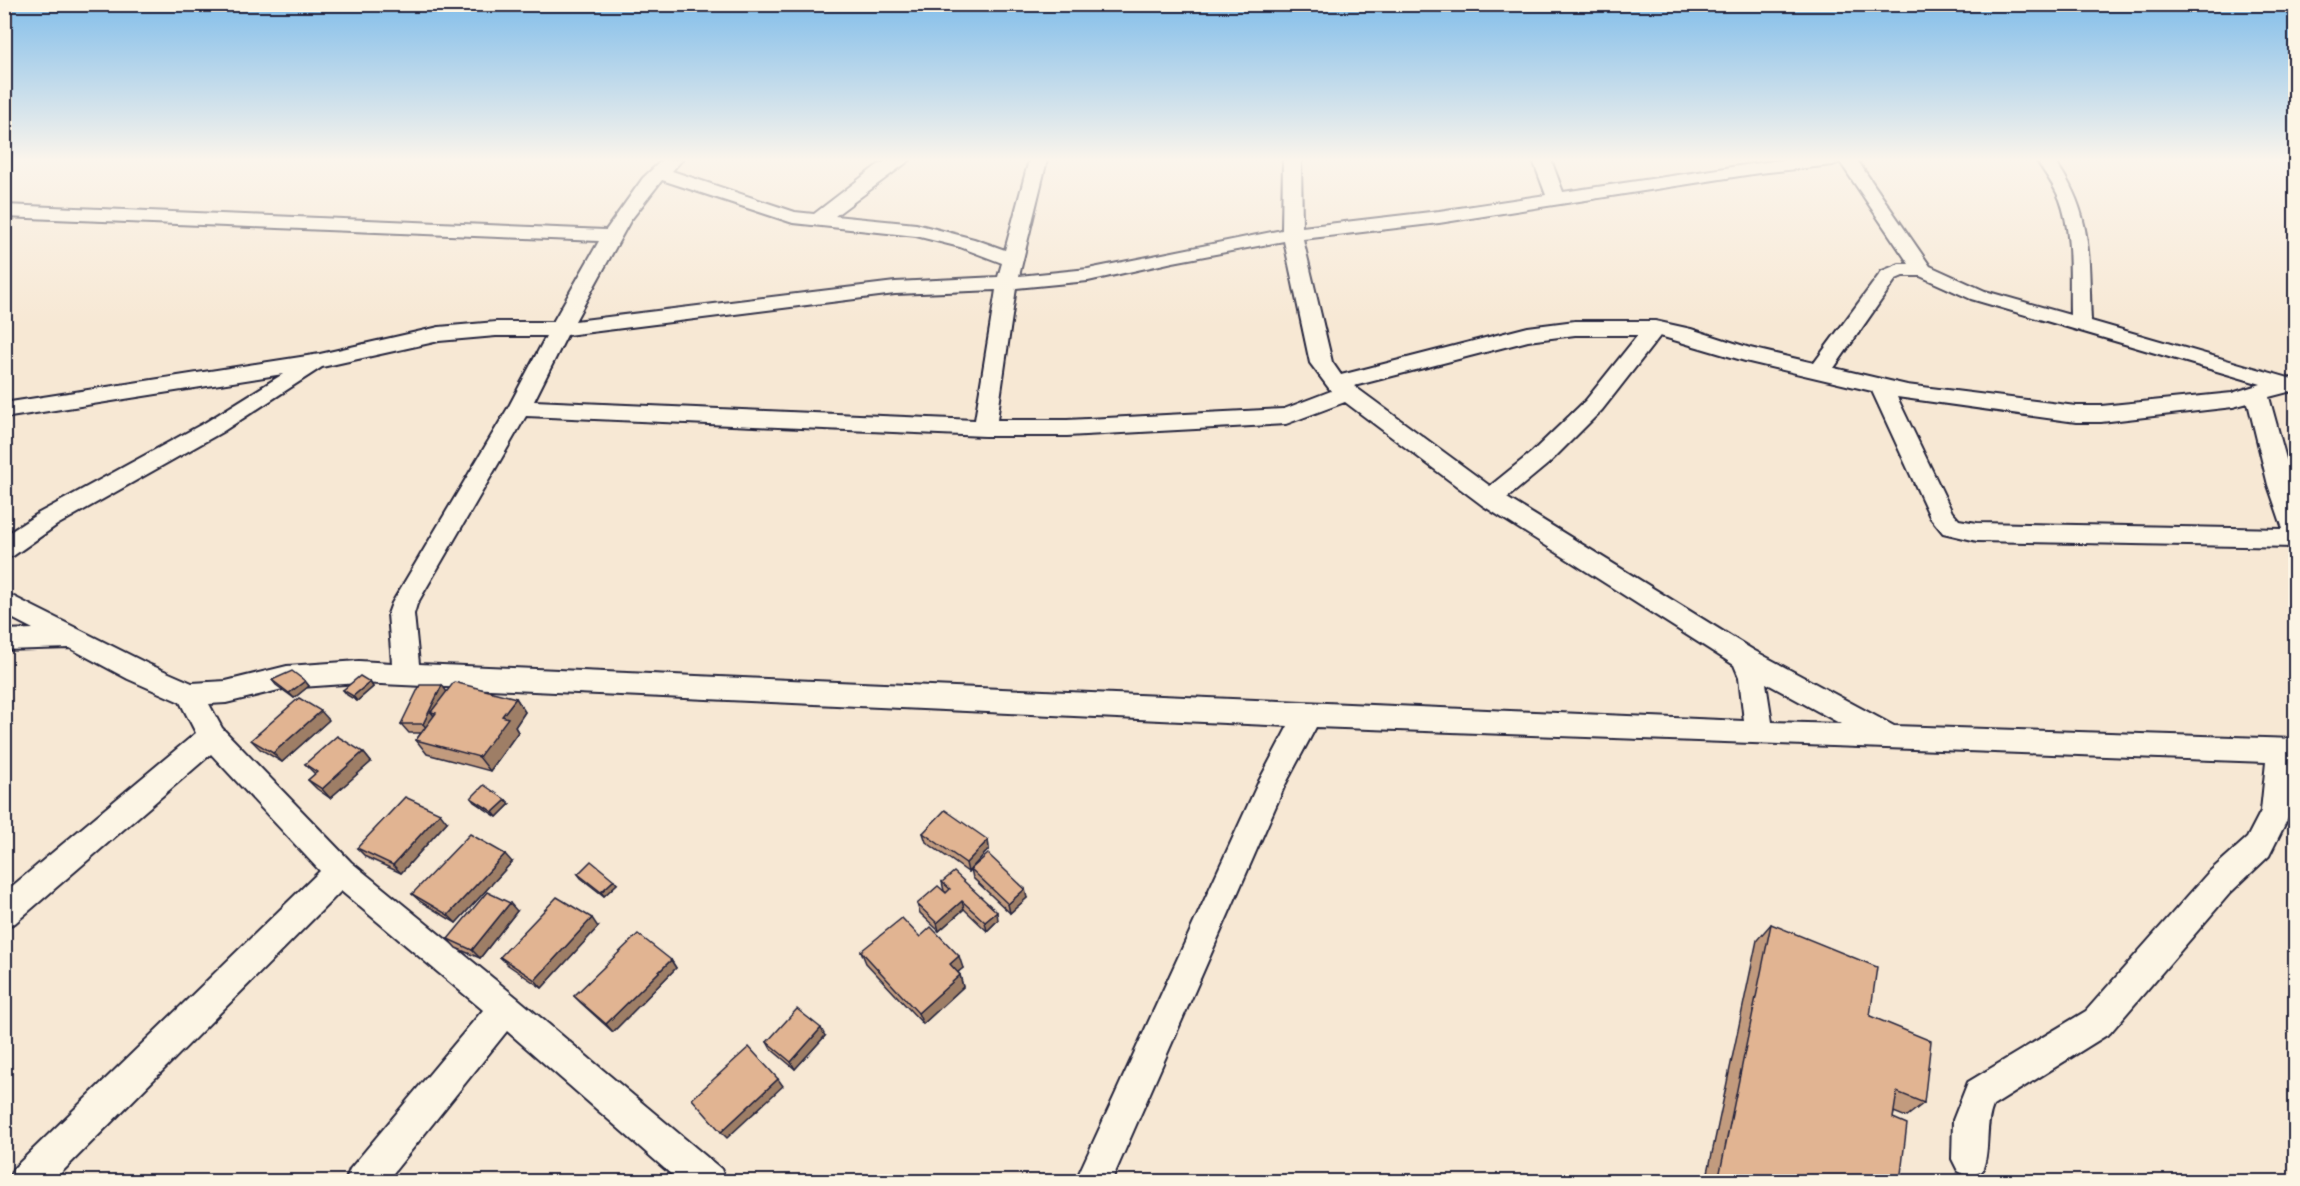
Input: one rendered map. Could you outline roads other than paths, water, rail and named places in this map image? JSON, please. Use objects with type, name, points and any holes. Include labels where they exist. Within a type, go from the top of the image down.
[{"type":"street","points":[[110,215],[612,236]]},
{"type":"street","points":[[406,673],[401,614],[405,603],[519,408],[560,329],[625,215]]},
{"type":"street","points":[[786,215],[916,230],[967,243],[1012,260]]},
{"type":"street","points":[[818,220],[824,215]]},
{"type":"street","points":[[986,428],[1007,283],[1023,215]]},
{"type":"street","points":[[1292,215],[1292,234],[1321,363],[1342,388],[1491,499],[1744,658],[1890,738]]},
{"type":"street","points":[[4,411],[320,361],[372,347],[439,334],[496,329],[560,329],[660,319],[754,304],[895,288],[1007,283],[1088,275],[1173,256],[1292,234],[1450,215]]},
{"type":"street","points":[[1886,215],[1923,270]]},
{"type":"street","points":[[2073,215],[2081,323]]},
{"type":"street","points":[[1820,372],[1889,275],[1899,270],[1923,270],[1978,295],[2291,385]]},
{"type":"street","points":[[519,408],[986,428],[1067,428],[1262,418],[1286,416],[1342,388],[1528,334],[1575,328],[1655,328],[1684,334],[1745,354],[1907,392],[2076,414],[2234,400],[2291,385]]},
{"type":"street","points":[[1491,499],[1540,458],[1594,405],[1655,328]]},
{"type":"street","points":[[4,549],[48,519],[214,428],[320,361]]},
{"type":"street","points":[[1881,386],[1942,517],[1952,527],[1977,532],[2295,538]]},
{"type":"street","points":[[2257,393],[2280,485],[2295,530]]},
{"type":"street","points":[[4,602],[137,672],[190,694],[226,692],[287,677],[360,672],[406,673],[1308,715],[2288,751],[2276,812],[2258,847],[2219,883],[2098,1022],[1980,1094],[1970,1120],[1970,1159]]},
{"type":"street","points":[[4,640],[76,638]]},
{"type":"street","points":[[1744,658],[1752,677],[1760,733]]},
{"type":"street","points":[[190,694],[212,736],[340,872],[505,1008],[708,1182]]},
{"type":"street","points":[[1093,1182],[1273,781],[1308,715]]},
{"type":"street","points":[[4,913],[212,736]]},
{"type":"street","points":[[26,1182],[340,872]]},
{"type":"street","points":[[363,1182],[505,1008]]}]
